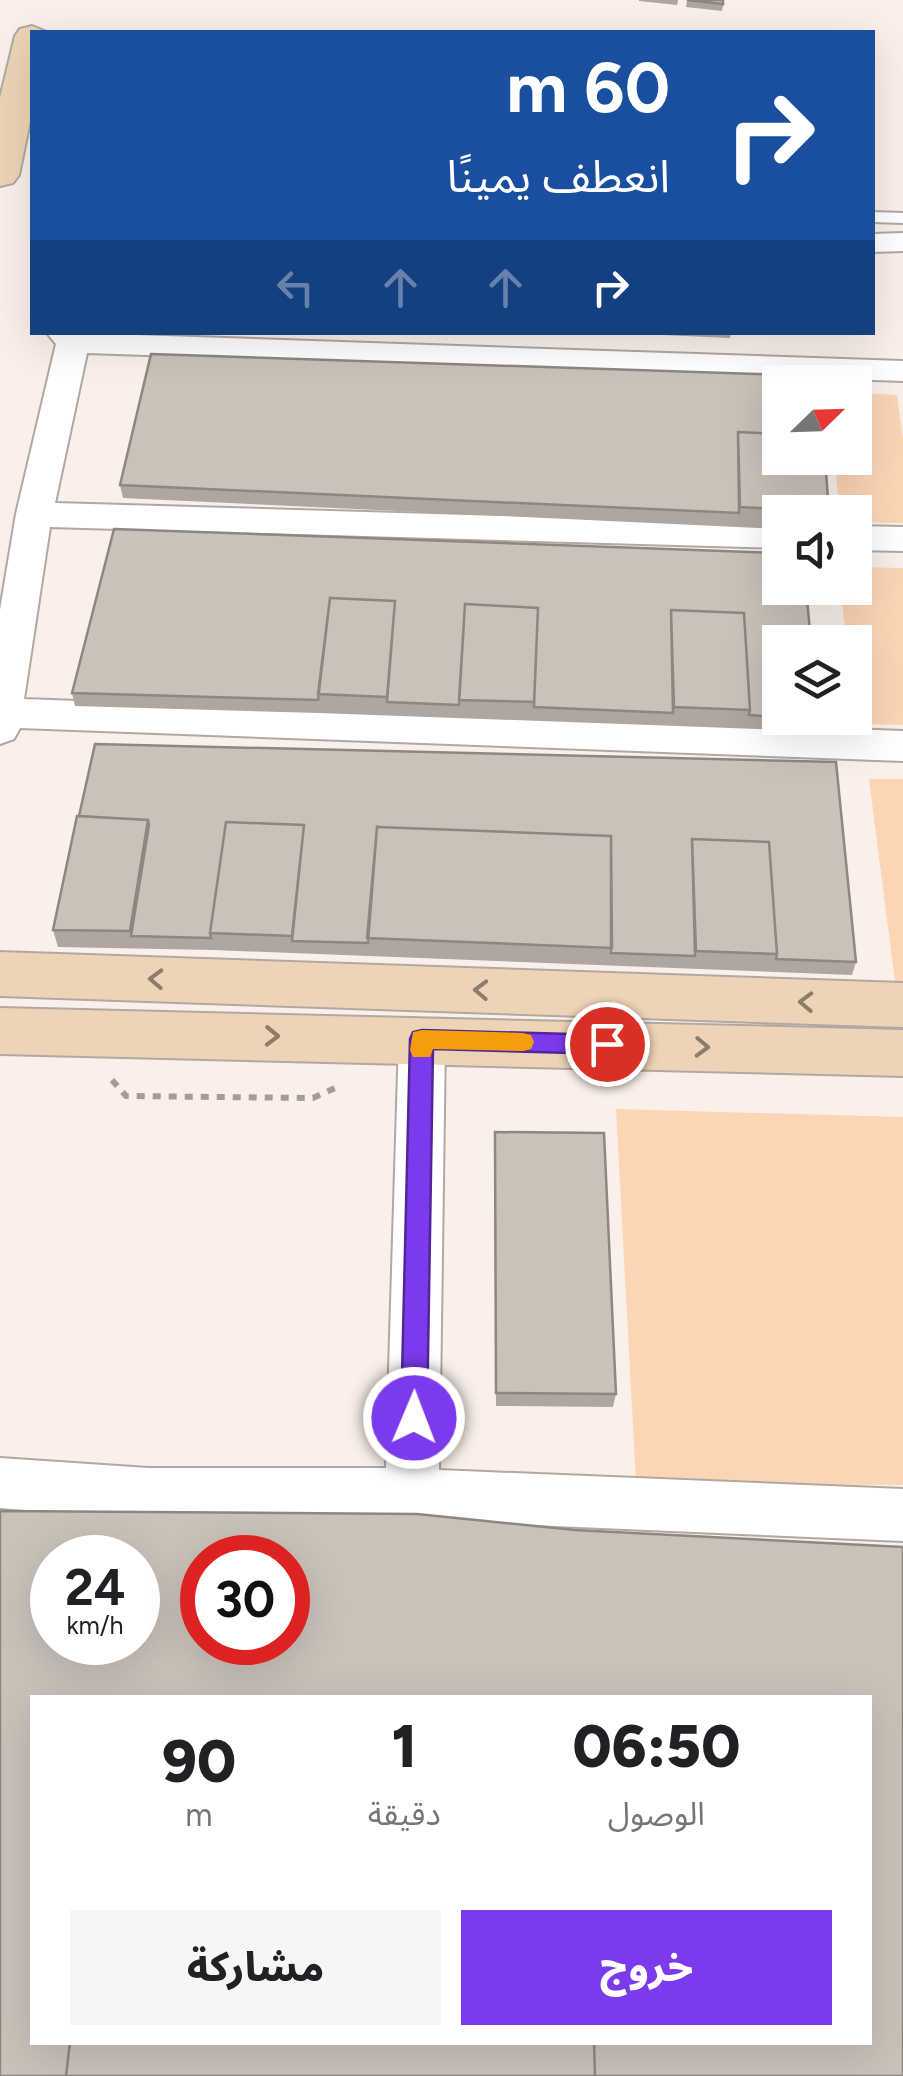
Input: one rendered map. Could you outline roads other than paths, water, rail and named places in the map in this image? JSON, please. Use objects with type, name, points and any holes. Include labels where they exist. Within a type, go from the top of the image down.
[{"type":"street","points":[[34,30],[41,0]]},
{"type":"street","points":[[0,176],[30,47]]},
{"type":"street","points":[[875,243],[903,242]]},
{"type":"street","points":[[903,371],[68,337],[34,514],[2,721],[903,746]]},
{"type":"street","points":[[34,514],[762,535]]},
{"type":"street","points":[[872,539],[903,540]]},
{"type":"street","points":[[0,974],[903,1005]]},
{"type":"street","points":[[0,1031],[903,1054]]},
{"type":"street","points":[[412,1494],[422,1039]]},
{"type":"street","points":[[0,1483],[148,1494],[412,1494],[903,1515]]},
{"type":"lane","points":[[875,217],[903,218]]}]
